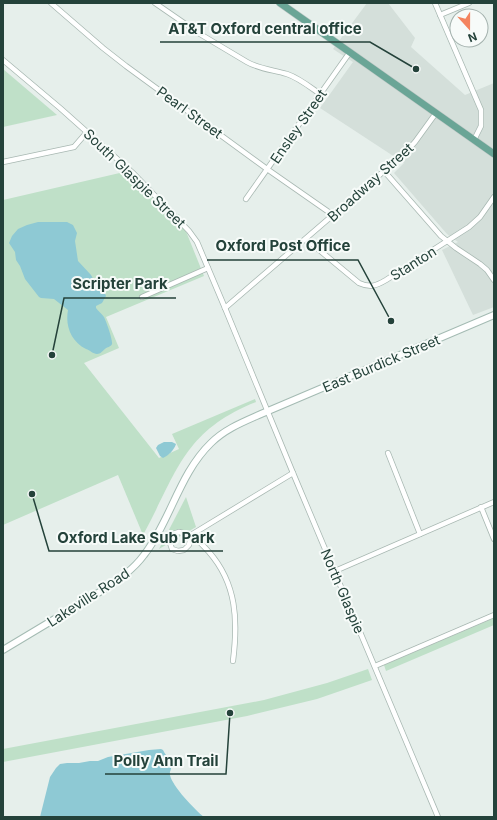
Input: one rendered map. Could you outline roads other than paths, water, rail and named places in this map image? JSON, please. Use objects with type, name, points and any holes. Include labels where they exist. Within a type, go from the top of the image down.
[{"type":"main road","points":[[280,3],[494,154]]},
{"type":"main road","name":"East Burdick Street","points":[[268,411],[494,315]]},
{"type":"main road","name":"Lakeville Road","points":[[3,650],[103,590],[130,570],[151,545],[188,474],[202,454],[215,440],[230,428],[268,411]]},
{"type":"street","name":"Pearl Street","points":[[51,3],[126,66],[267,169],[333,215]]},
{"type":"street","points":[[155,3],[194,30],[247,62],[255,66],[288,75],[300,80],[320,94]]},
{"type":"street","points":[[435,3],[481,110],[481,126],[474,140]]},
{"type":"street","points":[[440,15],[469,3]]},
{"type":"street","name":"Ensley Street","points":[[246,199],[350,52]]},
{"type":"street","name":"South Glaspie Street","points":[[3,60],[134,174],[190,231],[197,242],[226,308],[268,411]]},
{"type":"street","name":"Broadway Street","points":[[226,308],[384,172],[413,144],[436,113]]},
{"type":"street","points":[[3,162],[74,146],[87,132]]},
{"type":"street","points":[[384,172],[441,236],[488,270],[494,280]]},
{"type":"street","name":"Stanton","points":[[306,239],[356,280],[364,285],[370,286],[383,282],[475,222],[494,197]]},
{"type":"street","points":[[142,296],[208,268]]},
{"type":"street","name":"North Glaspie","points":[[268,411],[438,817]]},
{"type":"street","points":[[388,453],[420,534]]},
{"type":"street","points":[[233,661],[236,628],[234,608],[223,572],[198,540],[191,535],[179,532],[174,534],[170,543],[172,549],[178,551],[184,550],[189,545],[191,535],[293,473]]},
{"type":"street","points":[[335,571],[494,502]]},
{"type":"street","points":[[481,507],[494,539]]},
{"type":"street","points":[[375,666],[494,615]]},
{"type":"water","points":[[38,222],[67,222],[73,225],[77,233],[75,241],[78,261],[91,275],[96,284],[103,289],[106,296],[102,303],[96,306],[96,308],[105,319],[112,344],[100,354],[93,353],[76,342],[68,327],[68,310],[54,299],[39,297],[25,279],[16,260],[15,252],[9,243],[12,236],[18,229]]},
{"type":"water","points":[[164,442],[172,442],[176,444],[171,452],[163,458],[160,456],[156,448]]},
{"type":"water","points":[[161,749],[170,761],[170,775],[175,785],[190,804],[204,817],[40,817],[50,777],[60,764],[98,761],[108,757]]},
{"type":"place","name":"AT&T Oxford central office","points":[[416,69]]},
{"type":"place","name":"Oxford Post Office","points":[[391,321]]},
{"type":"place","name":"Scripter Park","points":[[52,355]]},
{"type":"place","name":"Oxford Lake Sub Park","points":[[32,494]]},
{"type":"place","name":"Polly Ann Trail","points":[[230,713]]}]
